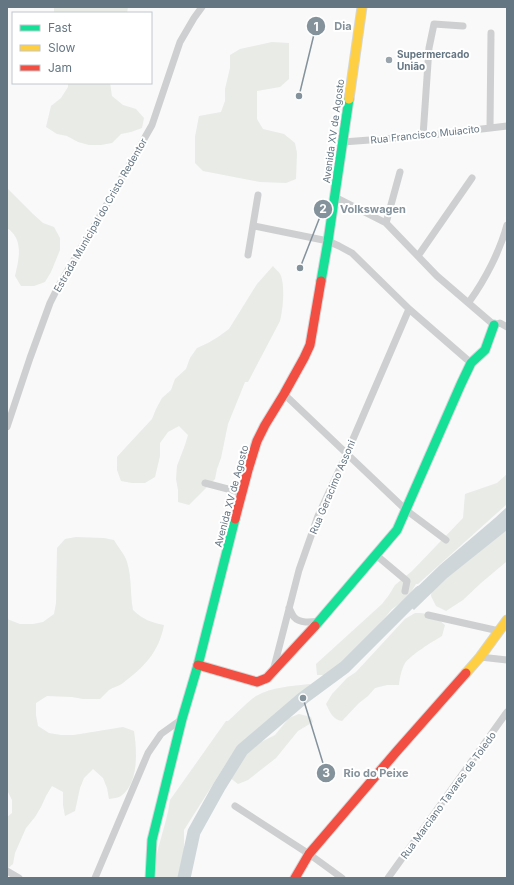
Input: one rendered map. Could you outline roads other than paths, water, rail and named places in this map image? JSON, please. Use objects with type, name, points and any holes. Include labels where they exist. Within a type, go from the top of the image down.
[{"type":"street","name":"Estrada Municipal do Cristo Redentor","points":[[7,427],[50,303],[152,125],[180,42],[190,23],[202,7]]},
{"type":"street","name":"Avenida XV de Agosto","points":[[150,878],[152,840],[182,719],[198,665],[248,470],[265,425],[284,394],[310,345],[328,241],[362,7]]},
{"type":"street","points":[[423,136],[429,48],[434,24],[463,26]]},
{"type":"street","points":[[490,128],[491,33]]},
{"type":"street","name":"Rua Francisco Muiacito","points":[[343,142],[423,136],[507,126]]},
{"type":"street","points":[[386,222],[400,172]]},
{"type":"street","points":[[418,256],[472,178]]},
{"type":"street","points":[[248,255],[258,195]]},
{"type":"street","points":[[334,197],[386,222],[437,276],[494,325]]},
{"type":"street","points":[[469,302],[481,285],[507,225]]},
{"type":"street","points":[[254,226],[328,241],[352,253],[409,309],[471,363]]},
{"type":"street","name":"Rua Geracimo Assoni","points":[[273,671],[299,570],[318,516],[409,309]]},
{"type":"street","points":[[494,325],[500,323],[507,326]]},
{"type":"street","points":[[198,665],[257,682],[267,678],[320,621],[398,530],[461,384],[471,363],[485,350],[494,325]]},
{"type":"street","points":[[284,394],[406,510],[446,540]]},
{"type":"street","points":[[205,483],[242,493]]},
{"type":"street","points":[[376,555],[407,581],[405,592]]},
{"type":"street","points":[[289,608],[295,618],[301,621],[320,621]]},
{"type":"street","points":[[428,615],[498,631]]},
{"type":"street","points":[[296,878],[309,854],[391,757],[480,657],[507,620]]},
{"type":"street","points":[[480,657],[507,660]]},
{"type":"street","name":"Rua Marciano Tavares de Toledo","points":[[388,878],[507,712]]},
{"type":"street","points":[[95,878],[148,753],[161,734],[182,719]]},
{"type":"street","points":[[235,806],[309,854],[342,878]]},
{"type":"street","points":[[7,870],[19,878]]},
{"type":"waterway","points":[[184,878],[194,832],[242,750],[303,698],[345,667],[420,592]]},
{"type":"place","name":"Supermercado União","points":[[389,60]]},
{"type":"place","name":"Dia","points":[[299,96]]},
{"type":"place","name":"Volkswagen","points":[[300,268]]},
{"type":"place","name":"Rio do Peixe","points":[[303,698]]}]
